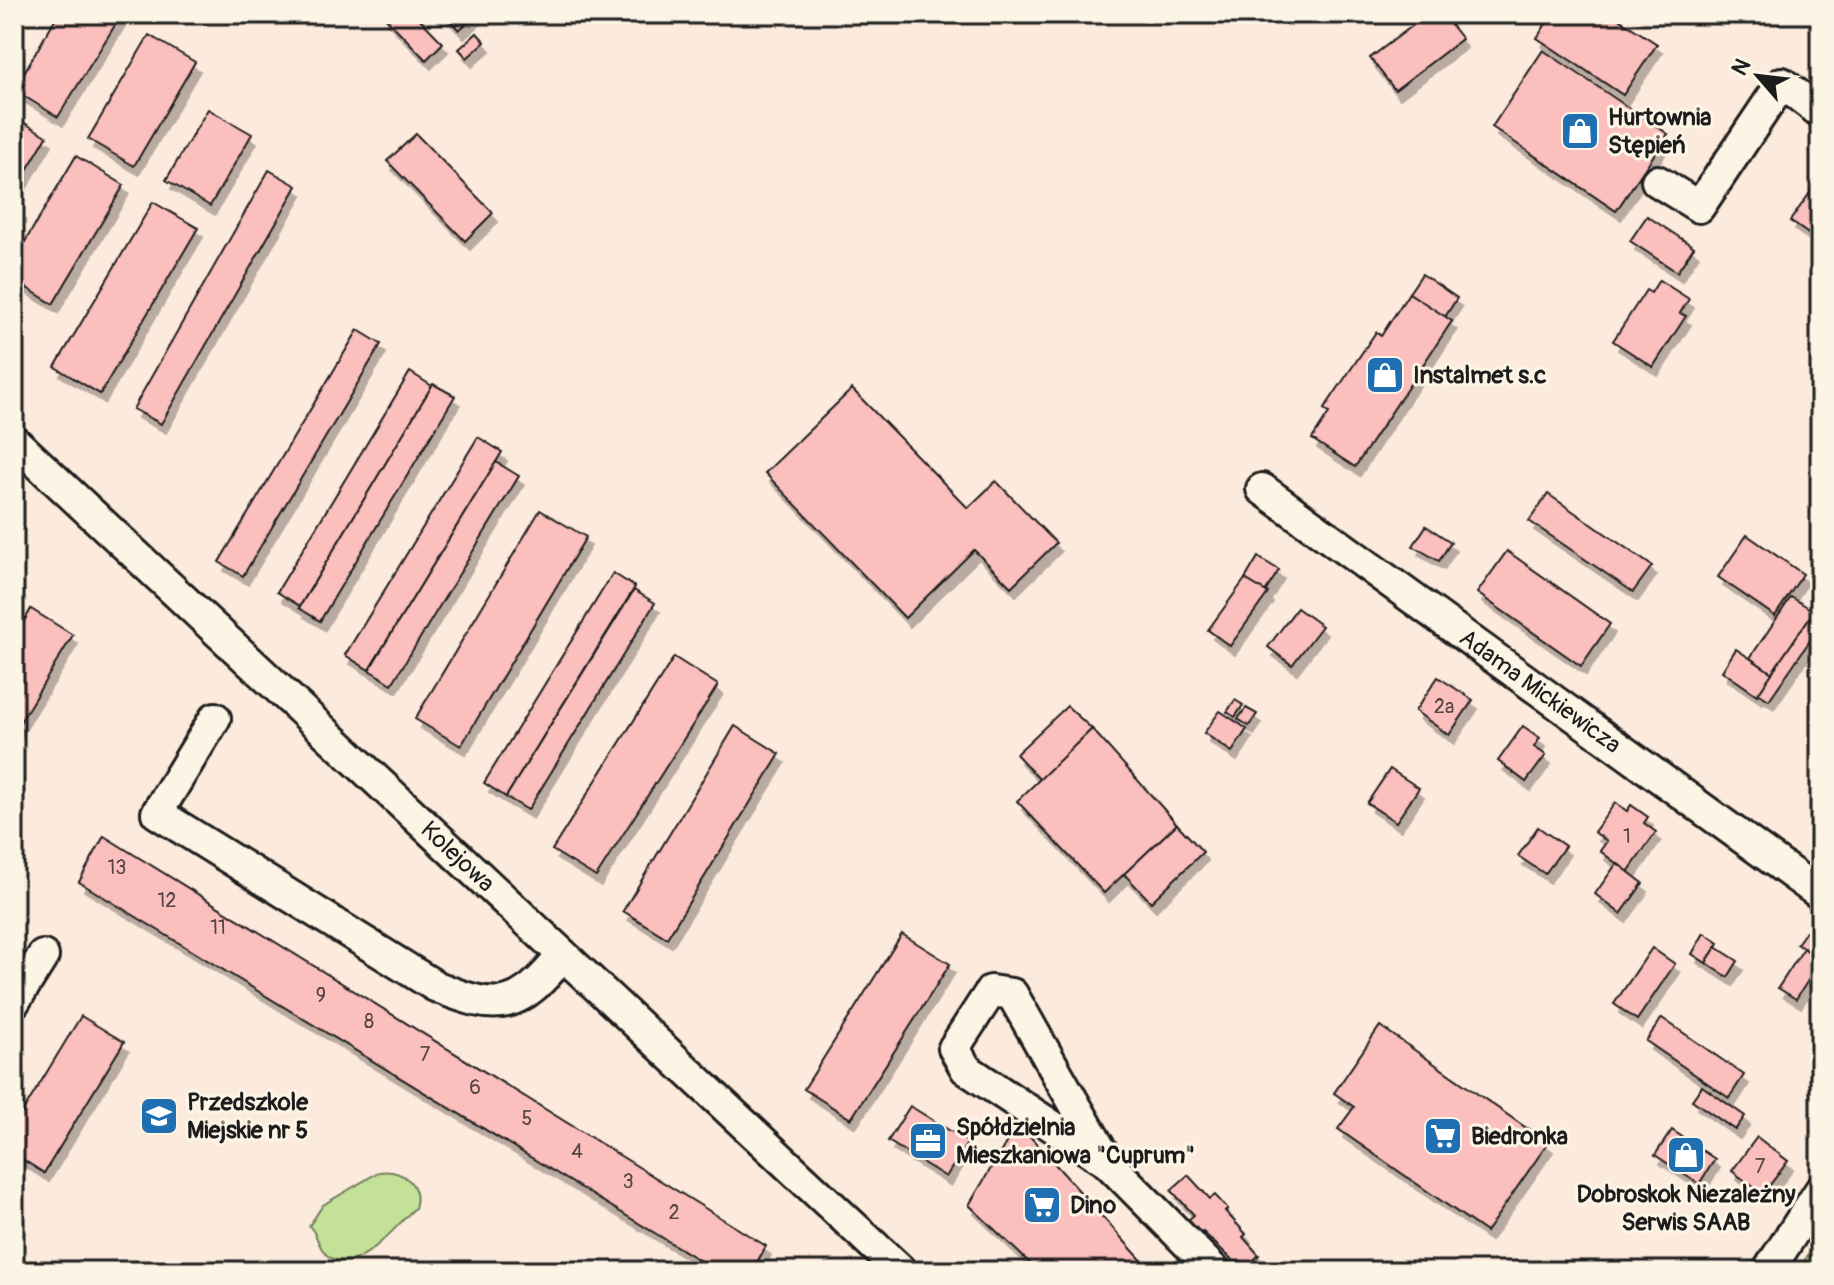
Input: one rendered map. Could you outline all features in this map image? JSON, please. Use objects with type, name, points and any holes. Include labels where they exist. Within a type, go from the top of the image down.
[{"type":"street","points":[[1657,181],[1699,207],[1782,83],[1820,112]]},
{"type":"street","name":"Kolejowa","points":[[14,441],[901,1271]]},
{"type":"street","name":"Adama Mickiewicza","points":[[1262,489],[1820,894]]},
{"type":"street","points":[[215,718],[157,813],[435,986],[472,1001],[499,1003],[519,998],[537,987],[563,955]]},
{"type":"street","points":[[14,1002],[43,956]]},
{"type":"street","points":[[1108,1163],[1012,994],[991,991],[954,1048],[966,1069],[1108,1163],[1215,1271]]},
{"type":"street","points":[[1768,1271],[1820,1191]]},
{"type":"green space","points":[[379,1172],[395,1173],[413,1185],[415,1208],[364,1255],[340,1261],[328,1256],[309,1226],[323,1205]]},
{"type":"green space","points":[[1820,1236],[1820,1271],[1798,1271]]},
{"type":"building","points":[[58,14],[122,14],[58,117],[14,90]]},
{"type":"building","points":[[382,14],[415,14],[443,43],[426,60]]},
{"type":"building","points":[[444,14],[477,14],[459,30]]},
{"type":"building","points":[[1428,14],[1442,14],[1462,39],[1395,90],[1370,58]]},
{"type":"building","points":[[1552,14],[1611,14],[1657,44],[1623,95],[1537,38]]},
{"type":"building","points":[[477,33],[485,42],[467,58],[459,49]]},
{"type":"building","points":[[149,35],[195,62],[134,166],[88,139]]},
{"type":"building","name":"Hurtownia Stępień","points":[[1543,50],[1668,134],[1616,211],[1492,127]]},
{"type":"building","points":[[208,109],[252,134],[210,206],[166,180]]},
{"type":"building","points":[[14,117],[47,136],[14,192]]},
{"type":"building","points":[[416,134],[493,213],[465,241],[387,161]]},
{"type":"building","points":[[76,156],[124,185],[53,304],[14,280],[14,260]]},
{"type":"building","points":[[269,170],[297,186],[161,424],[133,409]]},
{"type":"building","points":[[1812,190],[1820,195],[1820,242],[1790,221]]},
{"type":"building","points":[[153,202],[198,228],[100,394],[55,367]]},
{"type":"building","points":[[1647,216],[1694,247],[1677,272],[1630,241]]},
{"type":"building","points":[[1422,274],[1457,298],[1445,317],[1409,293]]},
{"type":"building","points":[[1659,280],[1689,299],[1680,313],[1686,316],[1653,367],[1613,341],[1646,290],[1651,293]]},
{"type":"building","points":[[1409,293],[1452,321],[1355,467],[1312,439],[1329,413],[1324,409],[1376,332],[1381,336]]},
{"type":"building","points":[[358,330],[381,344],[243,576],[219,562]]},
{"type":"building","points":[[410,372],[432,386],[300,606],[277,592]]},
{"type":"building","points":[[433,384],[455,396],[320,621],[299,608]]},
{"type":"building","points":[[852,389],[968,508],[996,481],[1056,543],[1011,587],[974,550],[905,618],[765,473]]},
{"type":"building","points":[[478,437],[502,452],[369,670],[345,655]]},
{"type":"building","points":[[496,462],[519,476],[392,684],[369,670]]},
{"type":"building","points":[[1548,494],[1652,566],[1633,592],[1529,521]]},
{"type":"building","points":[[540,510],[586,537],[461,746],[415,719]]},
{"type":"building","points":[[1426,526],[1451,542],[1439,561],[1413,546]]},
{"type":"building","points":[[1747,535],[1803,574],[1775,616],[1718,577]]},
{"type":"building","points":[[1507,551],[1610,624],[1581,666],[1477,593]]},
{"type":"building","points":[[1258,557],[1279,570],[1265,592],[1245,579]]},
{"type":"building","points":[[613,573],[635,587],[506,797],[484,783]]},
{"type":"building","points":[[1245,579],[1268,593],[1230,646],[1208,630]]},
{"type":"building","points":[[634,590],[655,603],[528,810],[506,797]]},
{"type":"building","points":[[1791,597],[1814,611],[1772,673],[1750,658]]},
{"type":"building","points":[[1297,608],[1322,626],[1292,665],[1268,647]]},
{"type":"building","points":[[31,609],[73,635],[14,732],[14,638]]},
{"type":"building","points":[[1814,611],[1820,615],[1820,626],[1769,700],[1758,693]]},
{"type":"building","points":[[1736,649],[1772,673],[1757,695],[1722,671]]},
{"type":"building","points":[[674,657],[718,685],[596,877],[552,850]]},
{"type":"building","points":[[1438,677],[1473,700],[1449,735],[1415,711]]},
{"type":"building","points":[[1235,700],[1243,705],[1235,717],[1227,712]]},
{"type":"building","points":[[1067,706],[1092,729],[1040,780],[1016,754]]},
{"type":"building","points":[[1246,708],[1257,714],[1249,726],[1238,719]]},
{"type":"building","points":[[1220,711],[1247,729],[1232,752],[1204,733]]},
{"type":"building","points":[[735,726],[780,754],[667,938],[623,911]]},
{"type":"building","points":[[1523,726],[1540,738],[1534,747],[1546,755],[1526,782],[1498,761]]},
{"type":"building","points":[[1092,729],[1177,824],[1104,893],[1017,801]]},
{"type":"building","points":[[1390,769],[1419,788],[1396,822],[1367,803]]},
{"type":"building","points":[[1615,803],[1627,811],[1631,805],[1648,817],[1644,823],[1656,832],[1628,872],[1600,851],[1607,841],[1594,832]]},
{"type":"building","points":[[1177,824],[1203,852],[1151,902],[1124,874]]},
{"type":"building","points":[[1538,827],[1565,846],[1545,874],[1518,856]]},
{"type":"building","points":[[104,836],[766,1246],[752,1271],[717,1271],[79,882]]},
{"type":"building","points":[[1617,863],[1643,883],[1621,914],[1595,894]]},
{"type":"building","points":[[1814,920],[1820,924],[1820,959],[1797,944]]},
{"type":"building","points":[[1704,933],[1719,943],[1706,963],[1692,954]]},
{"type":"building","points":[[902,934],[950,964],[851,1119],[804,1089]]},
{"type":"building","points":[[1716,947],[1738,961],[1728,977],[1706,963]]},
{"type":"building","points":[[1652,948],[1675,964],[1637,1020],[1614,1004]]},
{"type":"building","points":[[1804,948],[1820,962],[1796,999],[1778,988]]},
{"type":"building","points":[[81,1016],[124,1042],[44,1173],[14,1154],[14,1126]]},
{"type":"building","points":[[1662,1018],[1744,1075],[1729,1098],[1646,1041]]},
{"type":"building","name":"Biedronka","points":[[1380,1026],[1548,1143],[1486,1232],[1338,1129],[1354,1107],[1334,1093]]},
{"type":"building","points":[[1702,1086],[1745,1116],[1735,1130],[1692,1100]]},
{"type":"building","name":"Spółdzielnia Mieszkaniowa \"Cuprum\"","points":[[910,1106],[968,1142],[946,1177],[888,1141]]},
{"type":"building","points":[[1018,1123],[1145,1264],[1142,1271],[1038,1271],[969,1205]]},
{"type":"building","points":[[1672,1130],[1715,1159],[1699,1184],[1655,1155]]},
{"type":"building","points":[[1757,1137],[1788,1161],[1763,1194],[1732,1171]]},
{"type":"building","points":[[1188,1175],[1210,1199],[1215,1195],[1228,1209],[1225,1211],[1246,1234],[1243,1237],[1259,1255],[1243,1270],[1188,1220],[1194,1215],[1171,1190]]},
{"type":"place","name":"Hurtownia Stępień","points":[[1580,131]]},
{"type":"place","name":"Instalmet s.c","points":[[1385,375]]},
{"type":"place","name":"Przedszkole Miejskie nr 5","points":[[159,1116]]},
{"type":"place","name":"Biedronka","points":[[1443,1136]]},
{"type":"place","name":"Spółdzielnia Mieszkaniowa \"Cuprum\"","points":[[928,1141]]},
{"type":"place","name":"Dobroskok Niezależny Serwis SAAB","points":[[1686,1155]]},
{"type":"place","name":"Dino","points":[[1042,1205]]}]
